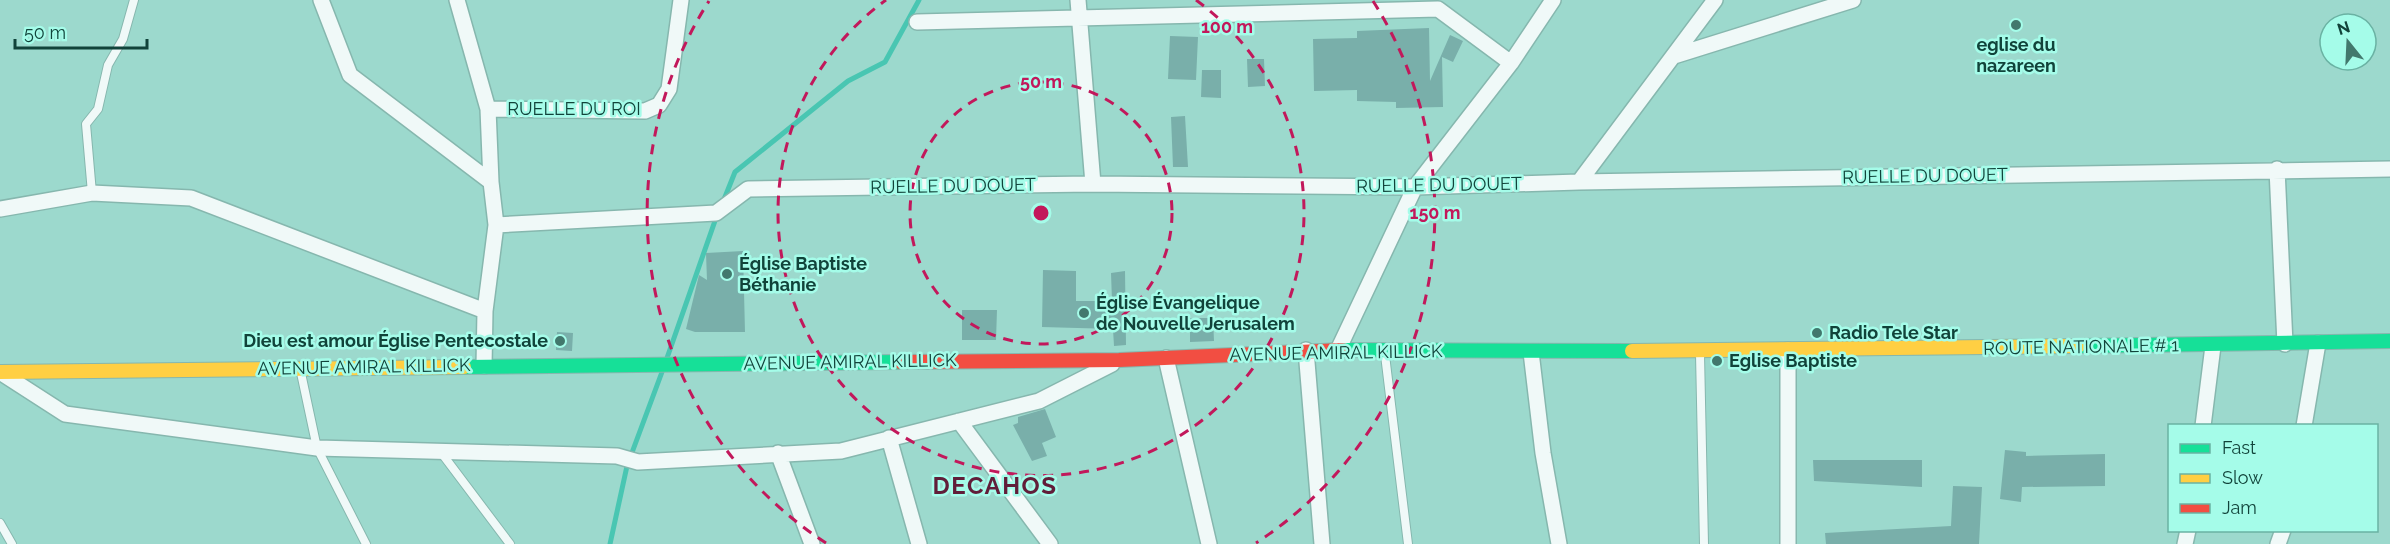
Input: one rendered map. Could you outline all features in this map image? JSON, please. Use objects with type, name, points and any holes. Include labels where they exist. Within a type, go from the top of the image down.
[{"type":"main road","name":"ROUTE NATIONALE # 1","points":[[1700,351],[2213,346],[2390,341]]},
{"type":"main road","name":"AVENUE AMIRAL KILLICK","points":[[0,372],[1119,360],[1306,350],[1700,351]]},
{"type":"street","points":[[321,0],[350,75],[491,182]]},
{"type":"street","points":[[457,0],[488,109],[491,182],[496,225],[485,311],[484,366]]},
{"type":"street","name":"RUELLE DU ROI","points":[[488,109],[645,111],[660,105],[669,89],[681,0]]},
{"type":"street","points":[[1078,0],[1093,184]]},
{"type":"street","points":[[1338,350],[1415,187],[1511,63],[1553,0]]},
{"type":"street","points":[[1578,182],[1715,0]]},
{"type":"street","points":[[1674,56],[1853,0]]},
{"type":"street","points":[[917,22],[1438,9],[1511,63]]},
{"type":"street","points":[[2277,169],[2285,344]]},
{"type":"street","name":"RUELLE DU DOUET","points":[[496,225],[716,213],[748,189],[1093,184],[1415,187],[2277,169],[2390,169]]},
{"type":"street","points":[[0,209],[92,193],[191,198],[485,311]]},
{"type":"street","points":[[2304,424],[2318,343]]},
{"type":"street","points":[[2203,424],[2213,346]]},
{"type":"street","points":[[1306,350],[1322,544]]},
{"type":"street","points":[[1788,350],[1788,544]]},
{"type":"street","points":[[1531,352],[1543,453],[1559,544]]},
{"type":"street","points":[[1166,358],[1209,544]]},
{"type":"street","points":[[0,372],[65,414],[317,448],[617,456],[638,462],[841,451],[1039,401],[1119,360]]},
{"type":"street","points":[[959,421],[1050,544]]},
{"type":"street","points":[[889,438],[919,544]]},
{"type":"street","points":[[778,453],[812,544]]},
{"type":"lane","points":[[92,193],[86,124],[98,109],[108,65],[123,39],[134,0]]},
{"type":"lane","points":[[1384,350],[1408,544]]},
{"type":"lane","points":[[1700,351],[1704,544]]},
{"type":"lane","points":[[300,368],[317,448],[366,544]]},
{"type":"lane","points":[[439,450],[510,544]]},
{"type":"lane","points":[[0,522],[12,544]]},
{"type":"building","points":[[1429,28],[1430,81],[1450,35],[1463,41],[1453,62],[1442,57],[1443,107],[1396,108],[1396,102],[1357,101],[1357,90],[1314,91],[1313,39],[1357,38],[1357,31]]},
{"type":"building","points":[[1170,36],[1198,37],[1196,80],[1168,79]]},
{"type":"building","points":[[1247,59],[1264,59],[1265,86],[1248,87]]},
{"type":"building","points":[[1202,70],[1221,70],[1221,98],[1201,97]]},
{"type":"building","points":[[1185,116],[1188,167],[1173,167],[1171,117]]},
{"type":"building","points":[[743,251],[745,332],[695,332],[686,329],[699,275],[707,280],[706,253]]},
{"type":"building","points":[[1043,270],[1076,271],[1076,301],[1112,301],[1111,273],[1125,271],[1126,345],[1114,346],[1113,329],[1042,327]]},
{"type":"building","points":[[962,310],[997,310],[996,340],[962,340]]},
{"type":"building","points":[[1190,318],[1213,318],[1214,341],[1190,342]]},
{"type":"building","points":[[557,332],[573,333],[572,351],[556,350]]},
{"type":"building","points":[[1045,409],[1056,437],[1042,443],[1047,456],[1032,461],[1013,425],[1018,423],[1018,417]]},
{"type":"building","points":[[2005,450],[2026,452],[2026,456],[2105,454],[2105,486],[2022,487],[2021,502],[2000,499]]},
{"type":"building","points":[[1813,460],[1922,460],[1922,487],[1814,481]]},
{"type":"building","points":[[1953,486],[1982,487],[1979,544],[1826,544],[1825,533],[1951,526]]},
{"type":"waterway","points":[[723,202],[735,172],[848,81],[885,62],[919,0]]},
{"type":"waterway","points":[[667,358],[716,218]]},
{"type":"waterway","points":[[610,544],[627,466],[662,372]]},
{"type":"traffic: fast","points":[[2078,346],[2390,341]]},
{"type":"traffic: fast","points":[[1343,350],[1632,351]]},
{"type":"traffic: fast","points":[[464,367],[900,362]]},
{"type":"traffic: slow","points":[[1632,351],[2078,346]]},
{"type":"traffic: slow","points":[[0,372],[464,367]]},
{"type":"traffic: jam","points":[[900,362],[1119,360],[1343,350]]},
{"type":"place","name":"eglise du nazareen","points":[[2016,25]]},
{"type":"place","name":"Église Baptiste Béthanie","points":[[727,274]]},
{"type":"place","name":"Église Évangelique de Nouvelle Jerusalem","points":[[1084,313]]},
{"type":"place","name":"Radio Tele Star","points":[[1817,333]]},
{"type":"place","name":"Dieu est amour Église Pentecostale","points":[[560,341]]},
{"type":"place","name":"Eglise Baptiste","points":[[1717,361]]},
{"type":"district","name":"DECAHOS","points":[[995,486]]}]
